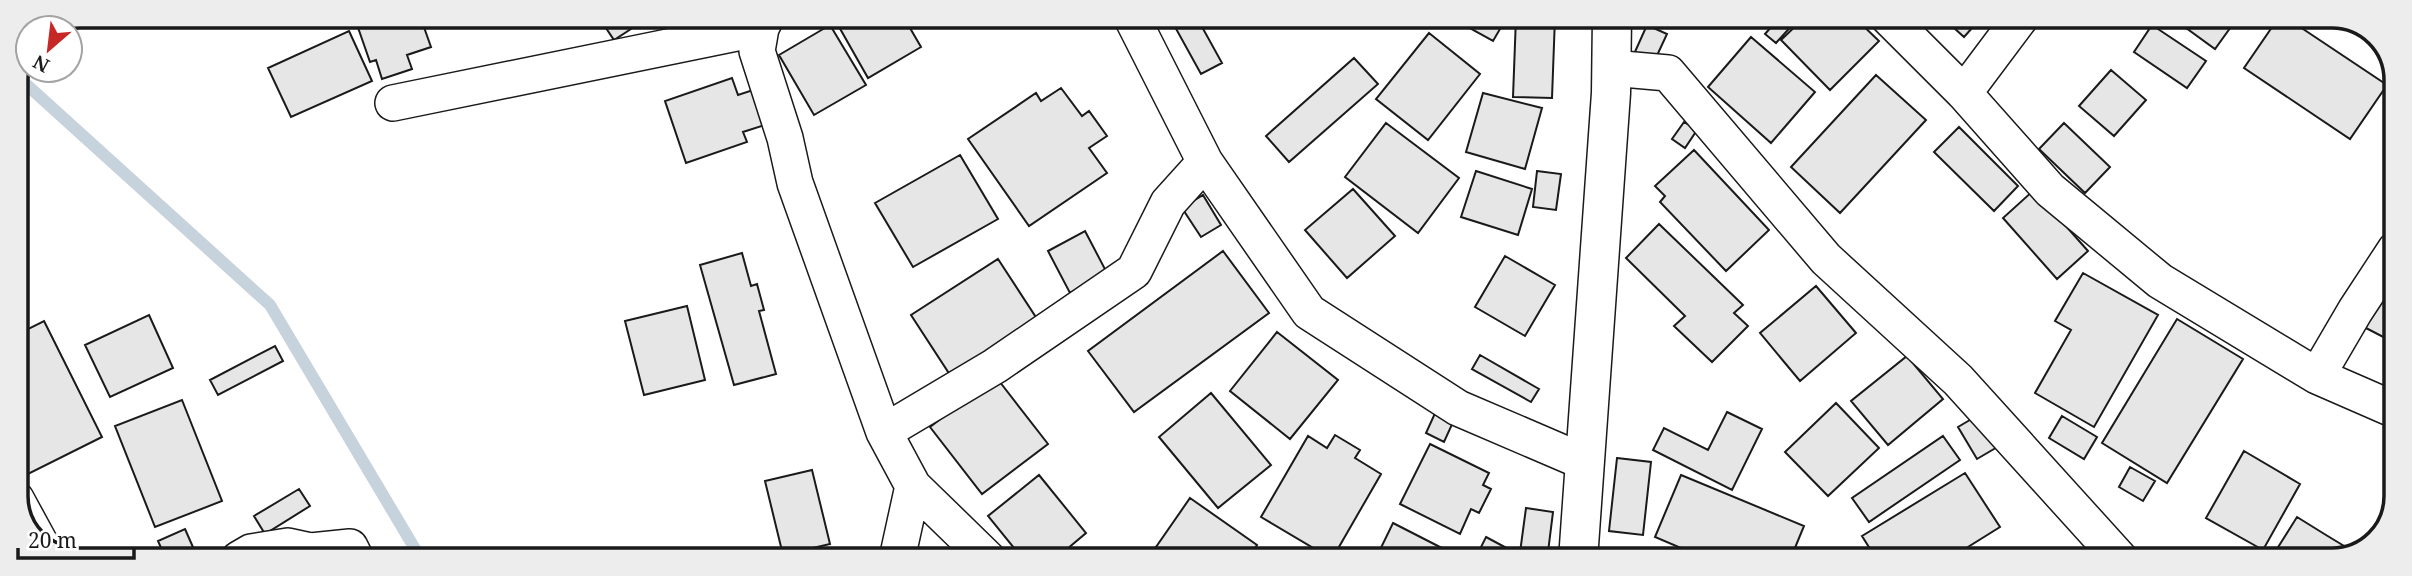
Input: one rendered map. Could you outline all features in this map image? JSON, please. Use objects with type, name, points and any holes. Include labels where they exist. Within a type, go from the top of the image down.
[{"type":"street","points":[[393,103],[726,28]]},
{"type":"street","points":[[761,28],[757,51],[785,138],[794,183],[884,432],[913,486],[977,548]]},
{"type":"street","points":[[1137,28],[1205,162],[1309,312],[1458,408],[1584,462]]},
{"type":"street","points":[[1579,548],[1612,28]]},
{"type":"street","points":[[1899,28],[1964,93],[2050,190],[2160,281],[2317,376],[2384,405]]},
{"type":"street","points":[[1964,93],[2013,28]]},
{"type":"street","points":[[1611,68],[1668,73],[1826,259],[1958,380],[2109,548]]},
{"type":"street","points":[[884,432],[995,366],[1133,271],[1168,203],[1205,162]]},
{"type":"street","points":[[2317,376],[2384,267]]},
{"type":"street","points":[[899,548],[913,486]]},
{"type":"street","points":[[276,548],[297,548]]},
{"type":"building","points":[[358,28],[424,28],[431,47],[407,55],[412,69],[382,79],[376,60],[370,62]]},
{"type":"building","points":[[606,28],[632,28],[614,40]]},
{"type":"building","points":[[825,28],[832,28],[866,85],[814,115],[779,55]]},
{"type":"building","points":[[840,28],[910,28],[921,47],[868,78]]},
{"type":"building","points":[[1176,28],[1203,28],[1222,63],[1201,74]]},
{"type":"building","points":[[1469,28],[1501,28],[1493,41]]},
{"type":"building","points":[[1516,28],[1555,28],[1552,98],[1513,97]]},
{"type":"building","points":[[1646,28],[1654,28],[1667,34],[1654,62],[1634,54]]},
{"type":"building","points":[[1770,28],[1790,28],[1776,43],[1765,34]]},
{"type":"building","points":[[1794,28],[1865,28],[1879,41],[1830,90],[1781,40]]},
{"type":"building","points":[[1954,28],[1972,28],[1964,37]]},
{"type":"building","points":[[2150,28],[2156,28],[2206,61],[2187,88],[2134,52]]},
{"type":"building","points":[[2186,28],[2230,28],[2215,49]]},
{"type":"building","points":[[2271,28],[2302,28],[2384,83],[2384,89],[2350,139],[2244,68]]},
{"type":"building","points":[[349,31],[372,81],[291,117],[268,68]]},
{"type":"building","points":[[1429,33],[1480,74],[1428,140],[1376,99]]},
{"type":"building","points":[[1751,37],[1815,92],[1771,143],[1708,87]]},
{"type":"building","points":[[1354,58],[1378,84],[1289,162],[1266,136]]},
{"type":"building","points":[[2111,70],[2146,100],[2114,136],[2079,106]]},
{"type":"building","points":[[1876,75],[1926,120],[1840,213],[1791,167]]},
{"type":"building","points":[[732,78],[738,95],[753,90],[765,125],[743,132],[747,142],[686,163],[665,101]]},
{"type":"building","points":[[1061,88],[1082,116],[1089,111],[1107,136],[1089,148],[1107,173],[1029,226],[968,139],[1036,93],[1041,101]]},
{"type":"building","points":[[1483,93],[1542,108],[1525,169],[1466,152]]},
{"type":"building","points":[[1684,122],[1697,130],[1685,148],[1672,139]]},
{"type":"building","points":[[1386,123],[1459,178],[1418,233],[1345,177]]},
{"type":"building","points":[[2064,123],[2110,167],[2085,193],[2039,149]]},
{"type":"building","points":[[1959,127],[2018,186],[1994,211],[1934,152]]},
{"type":"building","points":[[1694,150],[1769,230],[1726,271],[1660,202],[1665,196],[1655,186]]},
{"type":"building","points":[[960,155],[998,219],[913,267],[875,203]]},
{"type":"building","points":[[1476,171],[1532,189],[1518,235],[1461,217]]},
{"type":"building","points":[[1537,171],[1561,174],[1556,210],[1533,207]]},
{"type":"building","points":[[1353,189],[1395,236],[1347,278],[1305,230]]},
{"type":"building","points":[[2034,190],[2088,251],[2057,279],[2003,218]]},
{"type":"building","points":[[1203,195],[1221,225],[1201,237],[1182,208]]},
{"type":"building","points":[[1659,224],[1743,305],[1734,313],[1748,326],[1712,362],[1674,326],[1685,316],[1626,258]]},
{"type":"building","points":[[1085,231],[1107,273],[1070,293],[1048,251]]},
{"type":"building","points":[[1223,251],[1269,313],[1134,412],[1088,351]]},
{"type":"building","points":[[742,253],[751,286],[757,284],[764,310],[759,311],[776,374],[734,385],[700,265]]},
{"type":"building","points":[[1505,256],[1555,285],[1525,336],[1475,307]]},
{"type":"building","points":[[998,259],[1041,325],[954,381],[911,315]]},
{"type":"building","points":[[2083,273],[2158,315],[2094,427],[2035,393],[2071,330],[2055,321]]},
{"type":"building","points":[[1816,286],[1856,333],[1800,381],[1760,333]]},
{"type":"building","points":[[2384,287],[2384,337],[2362,326]]},
{"type":"building","points":[[687,306],[705,380],[644,395],[625,321]]},
{"type":"building","points":[[149,315],[173,368],[110,397],[85,345]]},
{"type":"building","points":[[2177,319],[2243,359],[2167,483],[2102,443]]},
{"type":"building","points":[[44,321],[102,437],[28,474],[28,329]]},
{"type":"building","points":[[1277,332],[1338,380],[1290,439],[1230,391]]},
{"type":"building","points":[[275,346],[283,361],[218,395],[210,380]]},
{"type":"building","points":[[1480,355],[1539,389],[1531,402],[1472,369]]},
{"type":"building","points":[[1907,356],[1943,399],[1888,445],[1851,401]]},
{"type":"building","points":[[996,377],[1048,444],[982,494],[930,427]]},
{"type":"building","points":[[1211,393],[1271,465],[1218,508],[1159,437]]},
{"type":"building","points":[[182,400],[222,501],[155,527],[115,426]]},
{"type":"building","points":[[1836,403],[1879,448],[1828,496],[1785,452]]},
{"type":"building","points":[[1436,411],[1454,420],[1444,442],[1426,433]]},
{"type":"building","points":[[1727,412],[1762,429],[1732,490],[1653,450],[1664,428],[1708,450]]},
{"type":"building","points":[[1980,414],[1999,446],[1977,459],[1958,427]]},
{"type":"building","points":[[2062,416],[2097,437],[2084,459],[2049,438]]},
{"type":"building","points":[[1335,435],[1360,450],[1355,458],[1381,474],[1338,548],[1313,548],[1261,517],[1308,436],[1327,448]]},
{"type":"building","points":[[1943,436],[1960,460],[1869,522],[1852,498]]},
{"type":"building","points":[[1430,444],[1489,473],[1483,485],[1491,489],[1479,513],[1471,509],[1460,534],[1400,504]]},
{"type":"building","points":[[2244,451],[2300,484],[2264,548],[2259,548],[2206,518]]},
{"type":"building","points":[[1617,458],[1651,462],[1643,535],[1609,531]]},
{"type":"building","points":[[2130,467],[2155,481],[2143,501],[2119,487]]},
{"type":"building","points":[[812,470],[830,544],[813,548],[781,548],[765,481]]},
{"type":"building","points":[[1965,473],[2000,527],[1966,548],[1870,548],[1862,536]]},
{"type":"building","points":[[1039,475],[1086,533],[1068,548],[1014,548],[988,516]]},
{"type":"building","points":[[1681,475],[1804,526],[1795,548],[1681,548],[1655,537]]},
{"type":"building","points":[[299,489],[310,506],[265,534],[254,516]]},
{"type":"building","points":[[1190,498],[1257,545],[1255,548],[1155,548]]},
{"type":"building","points":[[1526,508],[1553,512],[1548,548],[1521,548]]},
{"type":"building","points":[[2297,517],[2345,546],[2339,548],[2278,548]]},
{"type":"building","points":[[1393,523],[1442,548],[1381,548]]},
{"type":"building","points":[[185,529],[193,548],[161,548],[158,541]]},
{"type":"building","points":[[1486,537],[1507,548],[1480,548]]},
{"type":"waterway","points":[[28,86],[270,305],[414,548]]}]
